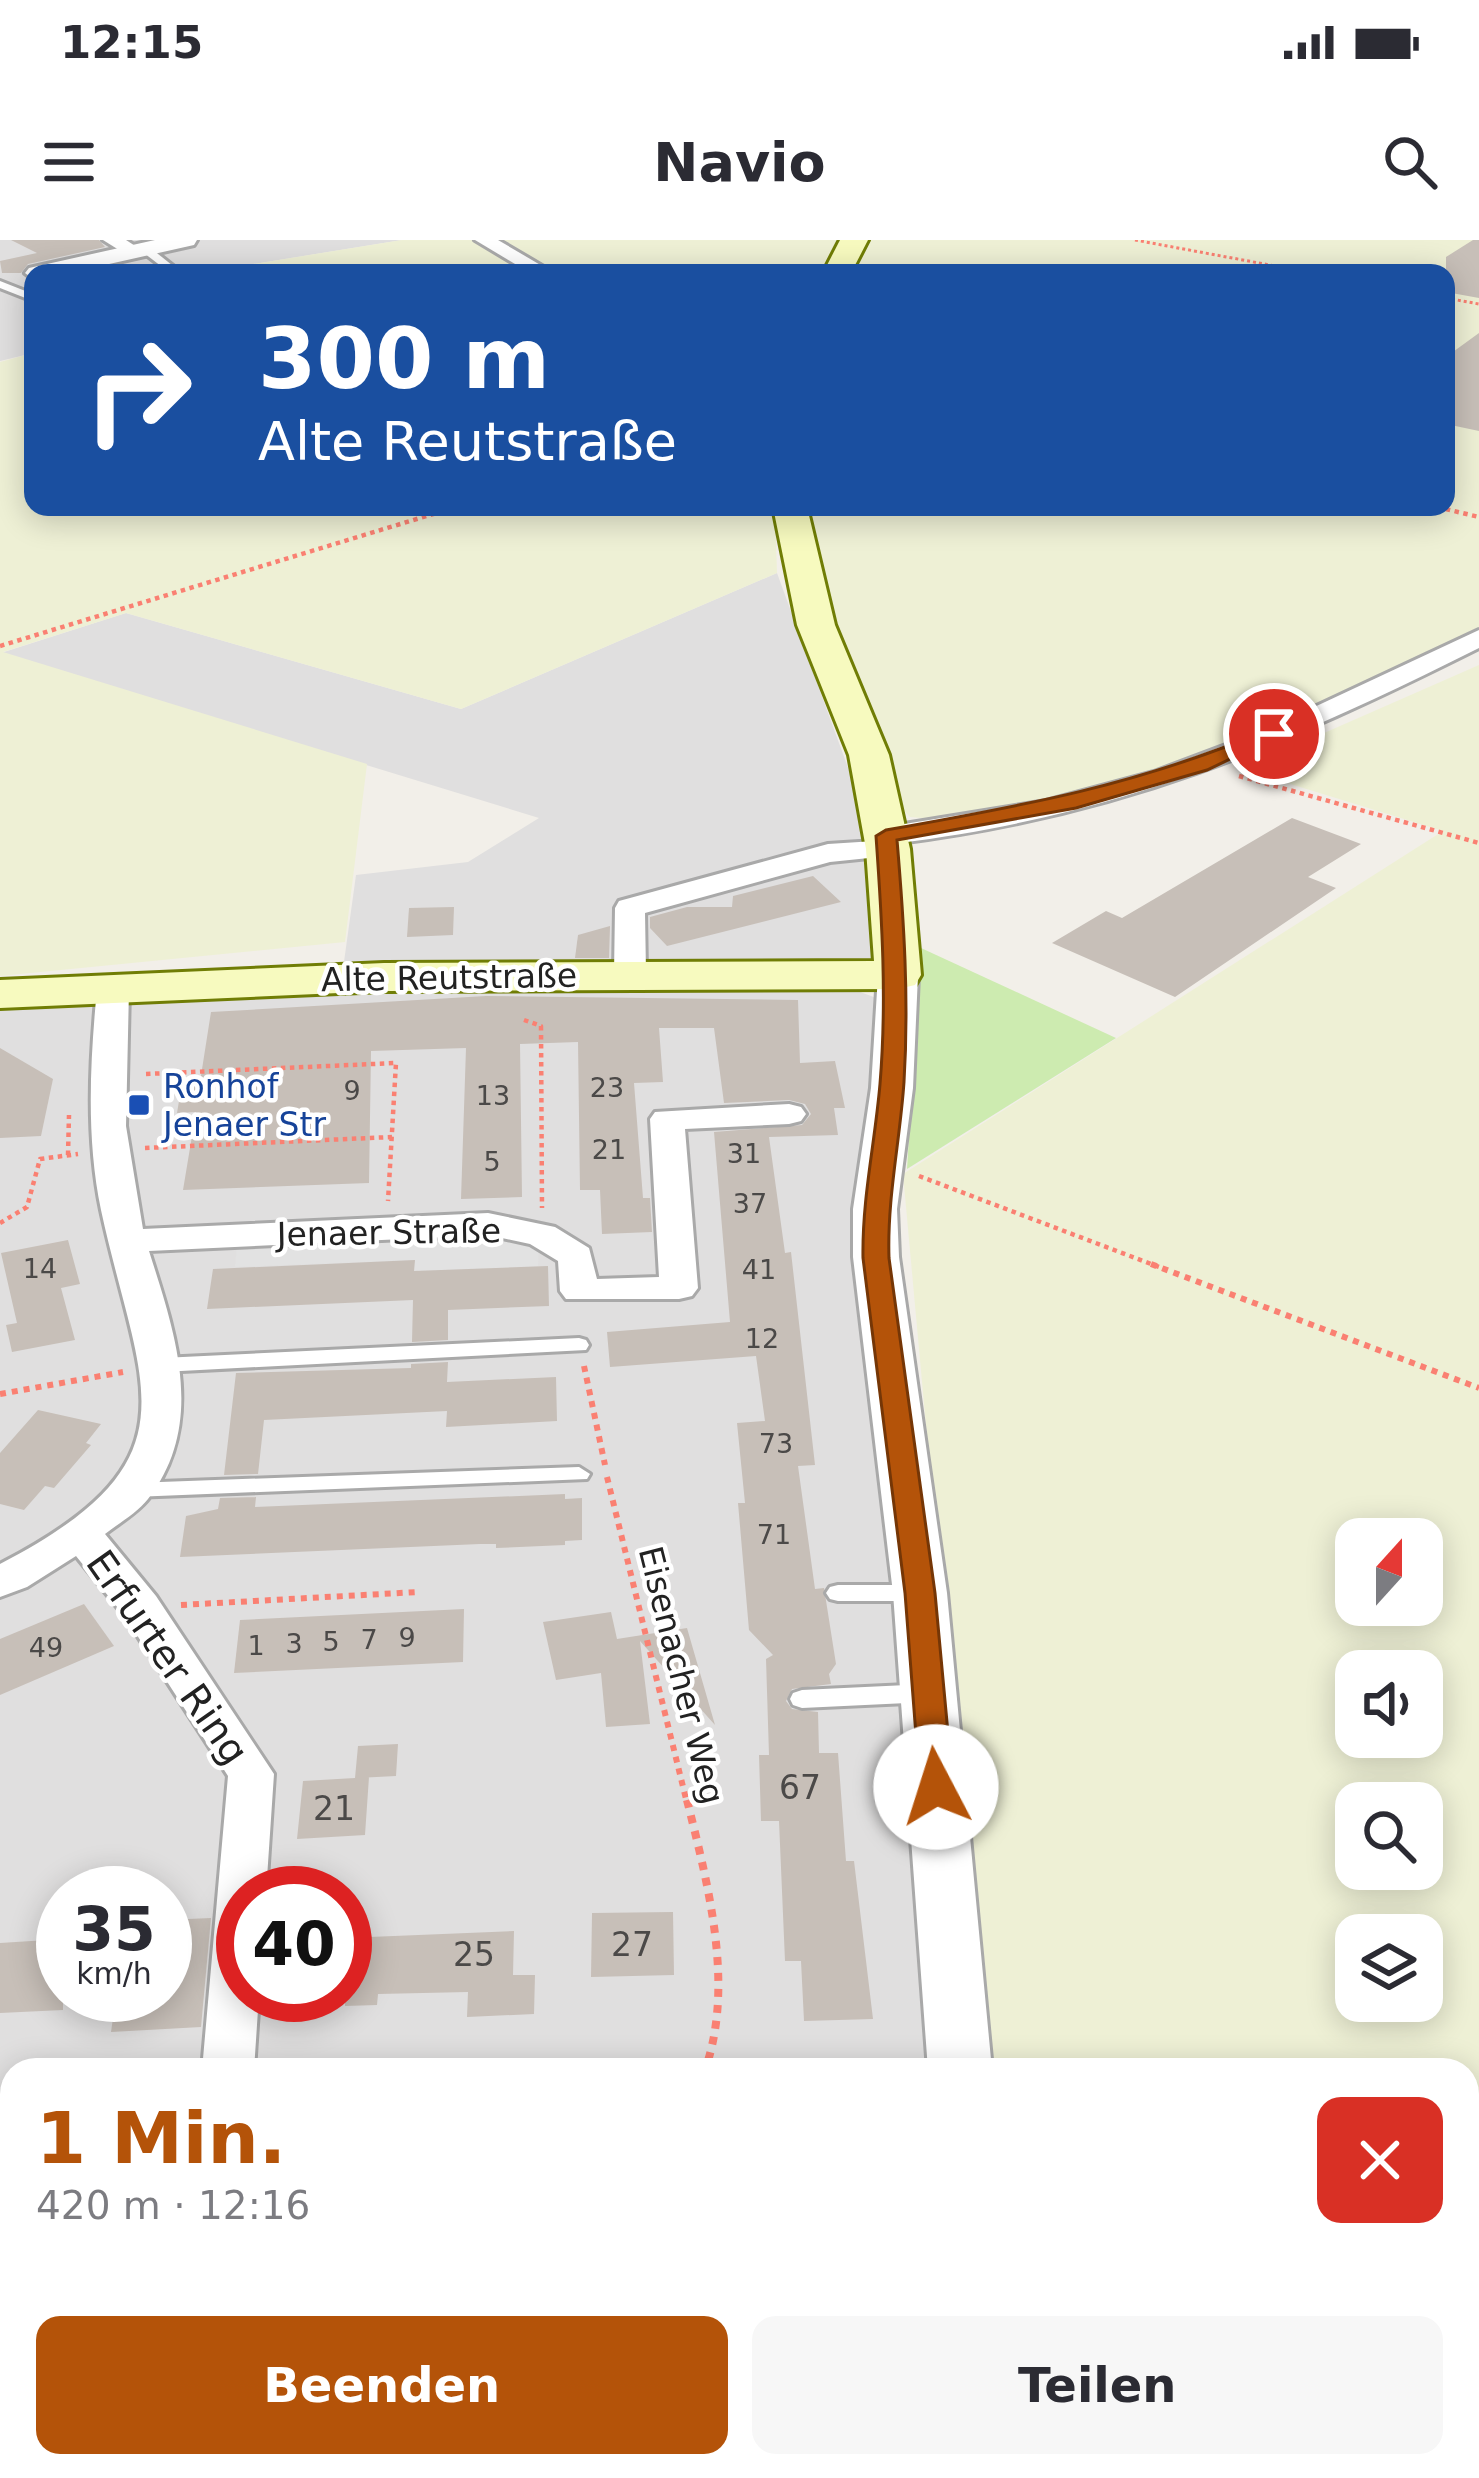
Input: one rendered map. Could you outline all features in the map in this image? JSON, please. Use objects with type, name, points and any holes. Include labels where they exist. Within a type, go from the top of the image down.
[{"type":"main road","points":[[792,516],[815,626],[869,755],[887,842],[898,975]]},
{"type":"main road","name":"Alte Reutstraße","points":[[0,994],[630,973],[898,975]]},
{"type":"street","points":[[67,264],[130,246],[186,240]]},
{"type":"street","points":[[484,240],[528,264]]},
{"type":"street","points":[[630,973],[630,908],[828,853],[1069,804],[1200,766],[1347,703],[1479,638]]},
{"type":"street","points":[[898,975],[892,1088],[875,1209],[876,1258],[920,1593],[959,2058]]},
{"type":"street","points":[[0,1582],[80,1532],[133,1490],[156,1447],[165,1403],[162,1365],[120,1212],[111,1150],[106,1076],[113,989]]},
{"type":"street","name":"Jenaer Straße","points":[[131,1241],[488,1224],[542,1235],[576,1256],[579,1291],[679,1288],[667,1119],[788,1114]]},
{"type":"street","name":"Erfurter Ring","points":[[80,1532],[141,1607],[251,1774],[229,2058]]},
{"type":"lane","points":[[130,246],[161,264]]},
{"type":"lane","points":[[162,1365],[579,1345]]},
{"type":"lane","points":[[133,1490],[578,1474]]},
{"type":"lane","points":[[838,1593],[920,1593]]},
{"type":"lane","points":[[802,1699],[928,1693]]},
{"type":"path","points":[[1135,240],[1264,264]]},
{"type":"path","points":[[0,646],[410,516]]},
{"type":"path","points":[[1200,766],[1479,843]]},
{"type":"path","points":[[524,1020],[541,1027],[542,1235]]},
{"type":"path","points":[[106,1076],[396,1063],[386,1229]]},
{"type":"path","points":[[0,1223],[20,1216],[32,1204],[40,1159],[111,1150],[392,1137]]},
{"type":"path","points":[[882,1162],[1479,1388]]},
{"type":"path","name":"Eisenacher Weg","points":[[579,1345],[710,1895],[719,2030],[710,2058]]},
{"type":"path","points":[[0,1394],[162,1365]]},
{"type":"path","points":[[141,1607],[418,1592]]},
{"type":"shaded area","points":[[0,240],[402,240],[254,264],[24,264],[24,355],[0,361]]},
{"type":"shaded area","points":[[777,573],[870,828],[883,962],[343,969],[356,875],[468,862],[539,818],[1,653],[126,613],[461,709]]},
{"type":"shaded area","points":[[831,981],[887,1002],[872,1124],[939,2058],[0,2058],[0,1006],[362,986]]},
{"type":"shaded area","points":[[494,1234],[539,1244],[538,1266],[415,1271],[414,1260],[235,1267],[237,1246]]},
{"type":"green space","points":[[402,240],[472,240],[516,264],[254,264]]},
{"type":"green space","points":[[493,240],[841,240],[829,264],[536,264]]},
{"type":"green space","points":[[861,240],[1479,240],[1479,627],[1287,719],[1132,778],[948,820],[910,817],[899,805],[811,556],[802,516],[1455,516],[1455,264],[850,264]]},
{"type":"green space","points":[[24,355],[24,516],[775,516],[777,573],[461,709],[126,613],[3,652],[367,764],[345,942],[0,976],[0,362]]},
{"type":"green space","points":[[1479,665],[1479,2058],[984,2058],[903,1174],[1443,831],[1242,769]]},
{"type":"green space","points":[[921,948],[1116,1038],[907,1169]]},
{"type":"building","points":[[11,240],[99,240],[105,247],[24,264],[21,273],[2,273],[0,261],[37,253]]},
{"type":"building","points":[[1479,240],[1479,298],[1455,294],[1455,264],[1446,264],[1446,257]]},
{"type":"building","points":[[1479,333],[1479,431],[1455,426],[1455,350]]},
{"type":"building","points":[[1292,818],[1361,844],[1308,877],[1336,888],[1175,997],[1052,943],[1106,911],[1122,918]]},
{"type":"building","points":[[813,876],[841,902],[667,946],[650,928],[650,917],[687,907],[732,907],[733,896]]},
{"type":"building","points":[[454,907],[453,935],[407,937],[409,908]]},
{"type":"building","points":[[610,926],[609,958],[575,958],[578,935]]},
{"type":"building","points":[[486,996],[798,1000],[800,1063],[835,1061],[845,1108],[834,1108],[838,1135],[769,1137],[785,1253],[791,1252],[815,1465],[798,1466],[815,1589],[824,1588],[836,1664],[829,1674],[831,1684],[792,1689],[786,1701],[792,1709],[818,1712],[819,1753],[838,1753],[846,1861],[854,1861],[873,2019],[804,2021],[801,1961],[785,1961],[779,1821],[761,1821],[759,1755],[769,1755],[766,1659],[773,1655],[749,1630],[738,1503],[745,1503],[737,1423],[765,1421],[756,1356],[610,1367],[607,1332],[730,1322],[714,1132],[802,1125],[811,1114],[805,1104],[789,1100],[724,1103],[714,1028],[659,1028],[663,1082],[634,1083],[643,1198],[650,1198],[652,1232],[602,1234],[600,1190],[580,1190],[578,1042],[520,1044],[522,1197],[461,1199],[466,1048],[371,1051],[369,1183],[183,1190],[196,1112],[177,1113],[182,1083],[200,1082],[211,1012]]},
{"type":"building","points":[[0,1048],[53,1079],[41,1136],[0,1138]]},
{"type":"building","points":[[68,1240],[80,1284],[61,1288],[75,1340],[12,1352],[6,1325],[17,1323],[1,1253]]},
{"type":"building","points":[[415,1260],[414,1271],[548,1266],[549,1306],[448,1310],[448,1340],[412,1342],[413,1300],[207,1309],[213,1269]]},
{"type":"building","points":[[448,1362],[447,1382],[556,1377],[557,1421],[446,1427],[447,1411],[264,1420],[258,1474],[224,1475],[236,1373],[411,1368],[411,1364]]},
{"type":"building","points":[[38,1410],[101,1424],[86,1443],[91,1445],[54,1488],[45,1486],[24,1510],[0,1504],[0,1453]]},
{"type":"building","points":[[565,1494],[565,1499],[582,1498],[582,1540],[565,1541],[565,1545],[496,1548],[496,1544],[480,1544],[180,1557],[186,1516],[218,1509],[220,1498],[256,1497],[255,1507]]},
{"type":"building","points":[[84,1604],[114,1646],[0,1695],[0,1639]]},
{"type":"building","points":[[464,1609],[463,1662],[234,1673],[240,1620]]},
{"type":"building","points":[[611,1612],[617,1639],[687,1628],[715,1725],[640,1641],[650,1724],[606,1727],[601,1673],[556,1680],[543,1622]]},
{"type":"building","points":[[398,1744],[396,1776],[369,1777],[365,1835],[297,1839],[303,1781],[355,1778],[358,1746]]},
{"type":"building","points":[[673,1912],[674,1975],[591,1977],[592,1913]]},
{"type":"building","points":[[211,1918],[201,2027],[111,2032],[112,2022],[192,2022],[192,1919]]},
{"type":"building","points":[[514,1931],[513,1975],[535,1975],[534,2014],[467,2017],[468,1992],[378,1994],[377,2005],[372,2005],[372,1937]]},
{"type":"building","points":[[36,1941],[36,2011],[0,2013],[0,1943]]},
{"type":"place","name":"Ronhof Jenaer Str","points":[[139,1105]]},
{"type":"route","points":[[936,1787],[920,1593],[876,1258],[875,1209],[892,1088],[898,975],[886,836],[1069,804],[1200,766],[1274,734]]}]
